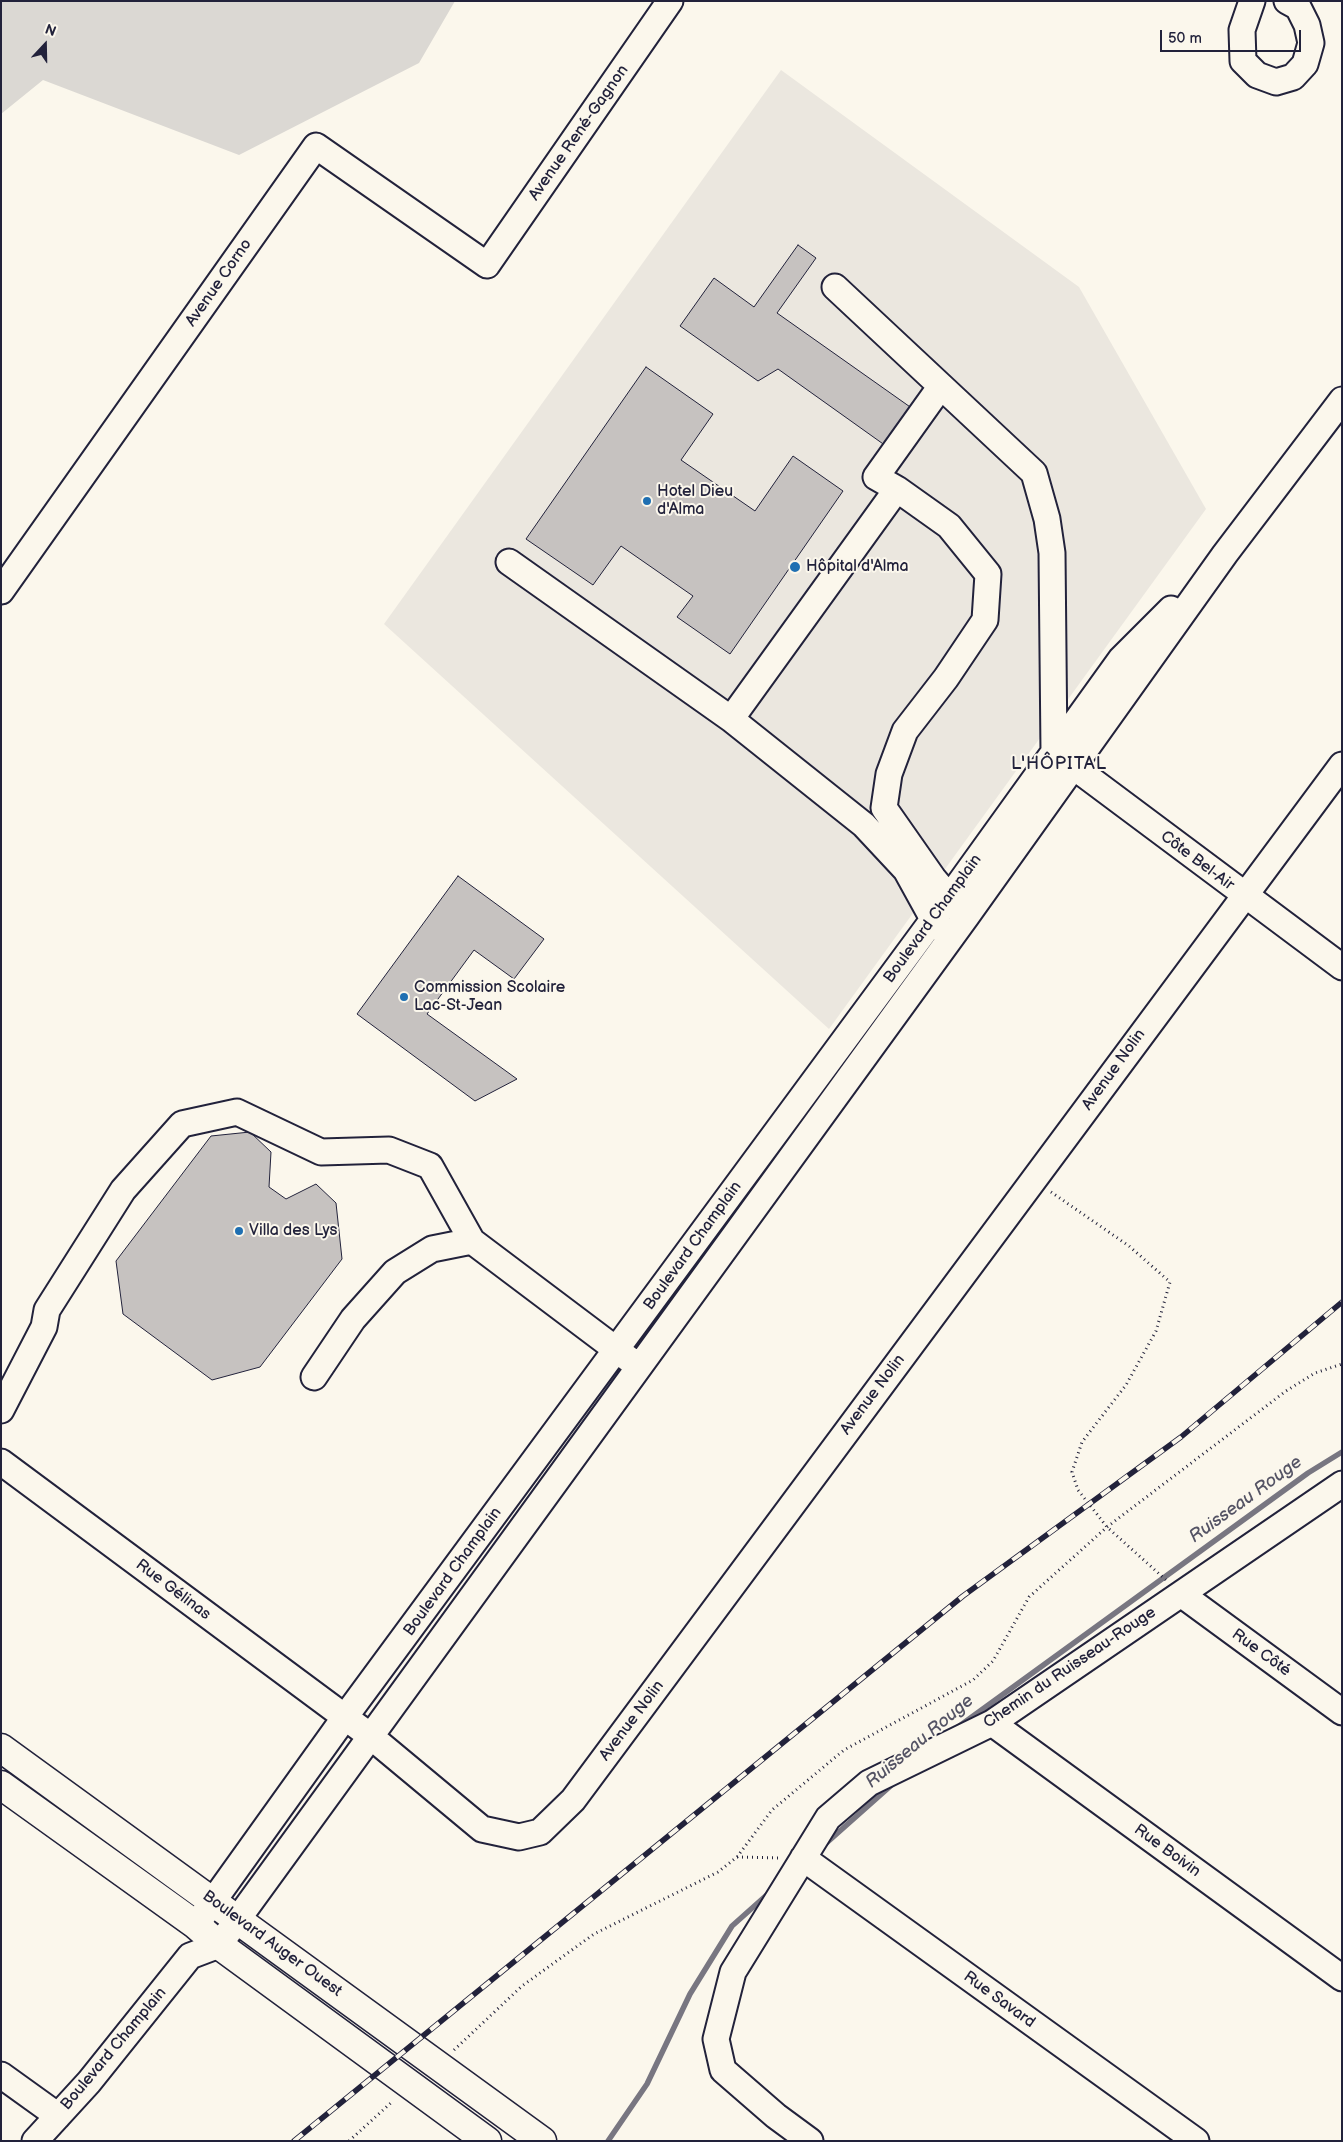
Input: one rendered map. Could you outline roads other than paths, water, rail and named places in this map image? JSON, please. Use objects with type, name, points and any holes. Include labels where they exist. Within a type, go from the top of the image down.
[{"type":"main road","name":"Boulevard Auger Ouest","points":[[1,1748],[542,2141]]},
{"type":"main road","name":"Boulevard Auger Ouest","points":[[1,1785],[196,1925],[219,1945],[487,2141]]},
{"type":"street","name":"Avenue René-Gagnon","points":[[487,265],[670,1]]},
{"type":"street","points":[[1252,1],[1242,30],[1243,61],[1257,75],[1276,82],[1293,77],[1305,64],[1311,43],[1308,25],[1298,7],[1287,1]]},
{"type":"street","name":"Avenue Corno","points":[[1,591],[316,146],[487,265]]},
{"type":"street","points":[[835,287],[1034,473],[1047,519],[1052,553],[1064,759]]},
{"type":"street","points":[[941,386],[876,477],[897,489],[949,526],[988,574],[985,620],[946,678],[905,731],[889,774],[884,808],[949,898],[966,917]]},
{"type":"street","name":"Boulevard Champlain","points":[[35,2141],[89,2082],[190,1956],[196,1925],[212,1901],[933,919],[1064,759],[1225,554],[1342,400]]},
{"type":"street","points":[[731,719],[897,489]]},
{"type":"street","points":[[509,562],[731,719],[864,825],[906,870],[933,919],[951,938]]},
{"type":"street","name":"Boulevard Champlain","points":[[219,1945],[369,1735],[966,917],[1064,759]]},
{"type":"street","name":"Côte Bel-Air","points":[[1064,759],[1243,895],[1342,967]]},
{"type":"street","name":"Avenue Nolin","points":[[345,1718],[369,1735],[482,1829],[519,1837],[540,1832],[573,1800],[1243,895],[1342,765]]},
{"type":"street","points":[[1,1410],[44,1327],[47,1310],[123,1190],[182,1124],[237,1112],[321,1152],[389,1150],[430,1166],[472,1241],[638,1366]]},
{"type":"street","points":[[314,1377],[353,1319],[395,1272],[432,1249],[472,1241]]},
{"type":"street","name":"Rue Gélinas","points":[[1,1462],[345,1718]]},
{"type":"street","name":"Chemin du Ruisseau-Rouge","points":[[810,2141],[776,2116],[723,2070],[716,2039],[733,1972],[828,1818],[869,1783],[992,1723],[1342,1484]]},
{"type":"street","name":"Rue Côté","points":[[1181,1594],[1342,1712]]},
{"type":"street","name":"Rue Boivin","points":[[992,1723],[1342,1978]]},
{"type":"street","name":"Rue Savard","points":[[803,1858],[1196,2141]]},
{"type":"street","points":[[190,1956],[219,1945]]},
{"type":"street","points":[[1,2076],[58,2116]]},
{"type":"waterway","name":"Ruisseau Rouge","points":[[958,1727],[1308,1473],[1342,1452]]},
{"type":"waterway","name":"Ruisseau Rouge","points":[[823,1846],[895,1782]]},
{"type":"waterway","name":"Ruisseau Rouge","points":[[608,2141],[647,2084],[690,1994],[732,1926],[769,1893]]},
{"type":"railway","points":[[294,2141],[963,1596],[1181,1437],[1342,1302]]},
{"type":"place","name":"Hotel Dieu d'Alma","points":[[647,501]]},
{"type":"place","name":"Hôpital d'Alma","points":[[795,567]]},
{"type":"place","name":"Commission Scolaire Lac-St-Jean","points":[[404,997]]},
{"type":"place","name":"Villa des Lys","points":[[239,1231]]},
{"type":"district","name":"L'HÔPITAL","points":[[1059,764]]}]
